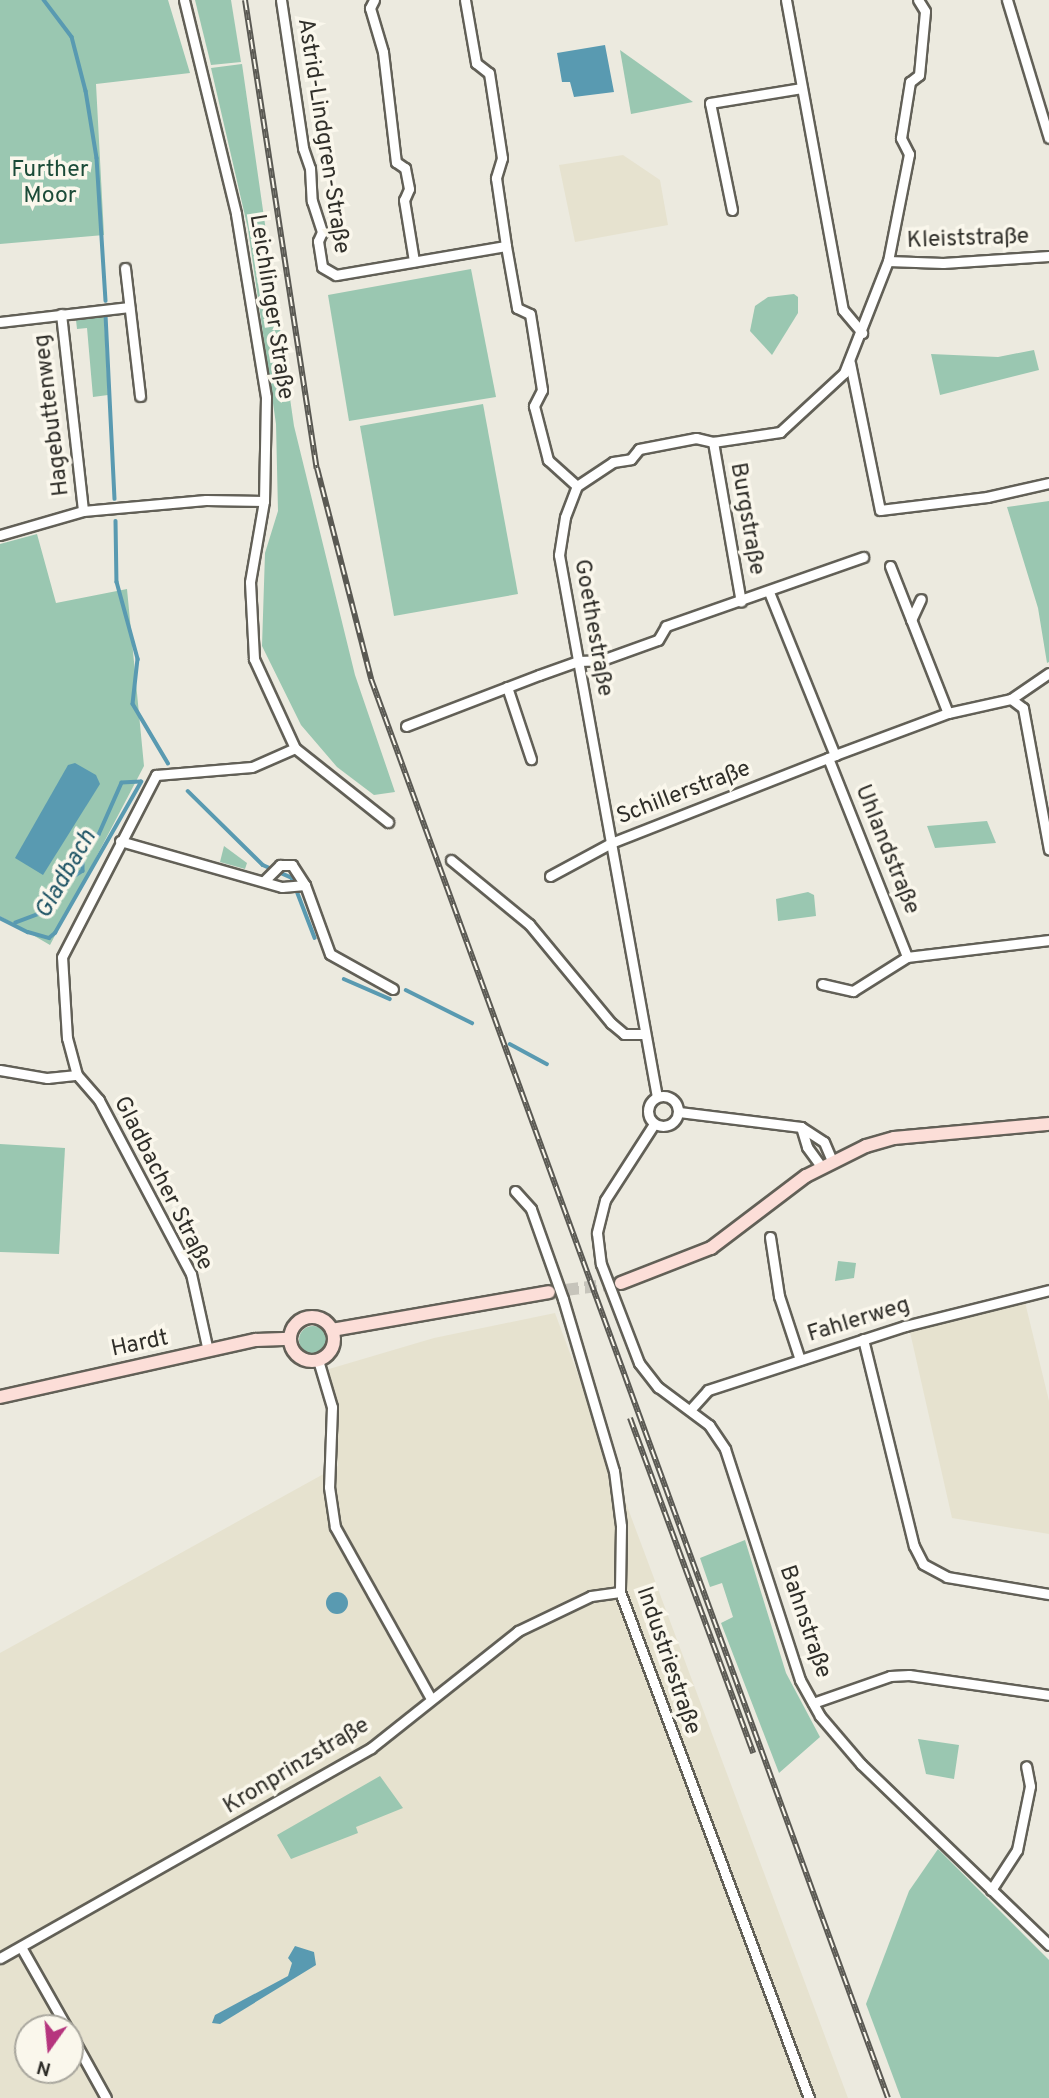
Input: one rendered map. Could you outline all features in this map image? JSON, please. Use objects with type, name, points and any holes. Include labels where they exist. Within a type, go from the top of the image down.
[{"type":"main road","points":[[621,1283],[711,1248],[827,1164],[894,1138],[1049,1124]]},
{"type":"main road","points":[[332,1330],[549,1292]]},
{"type":"main road","points":[[307,1317],[322,1319],[332,1330],[332,1348],[318,1360],[298,1357],[290,1339],[293,1328],[307,1317]]},
{"type":"main road","name":"Hardt","points":[[0,1397],[256,1340],[290,1339]]},
{"type":"street","name":"Leichlinger Straße","points":[[184,0],[236,214],[260,341],[268,450],[264,501],[250,582],[254,659],[295,748],[388,822]]},
{"type":"street","name":"Astrid-Lindgren-Straße","points":[[281,0],[303,148],[310,168],[312,201],[322,232],[318,241],[322,267],[336,275],[506,246]]},
{"type":"street","points":[[374,0],[370,8],[383,52],[396,126],[392,136],[396,162],[405,168],[409,189],[404,200],[414,261]]},
{"type":"street","points":[[465,0],[476,63],[489,73],[491,82],[502,158],[496,178],[506,246],[517,308],[530,314],[542,390],[534,406],[548,460],[577,486],[612,462],[631,459],[639,449],[696,438],[713,442],[780,432],[824,395],[850,363],[888,261],[909,154],[901,138],[910,82],[919,75],[925,10],[918,0]]},
{"type":"street","points":[[786,0],[843,310],[862,332]]},
{"type":"street","points":[[1007,0],[1049,138]]},
{"type":"street","points":[[732,210],[710,103],[802,88]]},
{"type":"street","name":"Kleiststraße","points":[[888,261],[943,264],[1049,256]]},
{"type":"street","points":[[125,268],[140,396]]},
{"type":"street","name":"Hagebuttenweg","points":[[0,322],[129,307]]},
{"type":"street","name":"Hagebuttenweg","points":[[61,314],[83,511]]},
{"type":"street","points":[[850,363],[880,510],[987,497],[1049,483]]},
{"type":"street","name":"Burgstraße","points":[[713,442],[741,602]]},
{"type":"street","name":"Goethestraße","points":[[577,486],[565,517],[559,555],[611,843]]},
{"type":"street","points":[[0,535],[83,511],[206,500],[264,501]]},
{"type":"street","name":"Burgstraße","points":[[406,726],[578,661],[613,656],[658,640],[666,626],[741,602],[863,557]]},
{"type":"street","points":[[890,566],[948,713]]},
{"type":"street","points":[[769,592],[831,757]]},
{"type":"street","points":[[911,620],[921,599]]},
{"type":"street","points":[[1049,673],[1011,699],[1023,708],[1046,813],[1049,850]]},
{"type":"street","points":[[506,687],[531,759]]},
{"type":"street","name":"Schillerstraße","points":[[551,876],[611,843],[831,757],[948,713],[1011,699]]},
{"type":"street","points":[[0,1070],[47,1079],[77,1075],[67,1038],[62,957],[156,775],[252,767],[295,748]]},
{"type":"street","name":"Uhlandstraße","points":[[831,757],[907,957]]},
{"type":"street","points":[[120,841],[264,881],[290,887],[306,885]]},
{"type":"street","points":[[611,843],[657,1097],[648,1110],[654,1124],[668,1126],[679,1112]]},
{"type":"street","points":[[451,860],[529,924],[611,1023],[624,1034],[645,1034]]},
{"type":"street","points":[[264,881],[280,865],[292,865],[306,885],[330,954],[393,989]]},
{"type":"street","points":[[822,984],[853,991],[907,957],[1049,940]]},
{"type":"street","name":"Gladbacher Straße","points":[[77,1075],[99,1100],[191,1274],[208,1351]]},
{"type":"street","points":[[657,1097],[672,1098],[679,1112]]},
{"type":"street","points":[[679,1112],[801,1127],[824,1142],[827,1164]]},
{"type":"street","name":"Bahnstraße","points":[[654,1124],[601,1209],[596,1245],[644,1372],[709,1425],[725,1449],[800,1680],[842,1746],[1049,1945]]},
{"type":"street","points":[[801,1127],[807,1147],[827,1164]]},
{"type":"street","name":"Industriestraße","points":[[514,1191],[531,1209],[563,1299],[614,1471],[621,1526],[620,1592],[808,2098]]},
{"type":"street","points":[[770,1237],[779,1296],[800,1360]]},
{"type":"street","name":"Fahlerweg","points":[[690,1410],[708,1390],[863,1339],[1025,1292],[1049,1290]]},
{"type":"street","points":[[863,1339],[914,1546],[923,1564],[947,1577],[1049,1594]]},
{"type":"street","points":[[318,1360],[332,1407],[328,1487],[340,1542],[431,1699]]},
{"type":"street","name":"Kronprinzstraße","points":[[0,1958],[371,1748],[518,1631],[591,1596],[620,1592]]},
{"type":"street","points":[[813,1703],[890,1676],[909,1675],[1049,1695]]},
{"type":"street","points":[[990,1890],[1017,1850],[1030,1786],[1026,1766]]},
{"type":"street","points":[[21,1947],[59,2014]]},
{"type":"street","points":[[84,2058],[106,2098]]},
{"type":"shaded area","points":[[623,155],[660,180],[668,225],[575,242],[559,165]]},
{"type":"shaded area","points":[[1024,1298],[1049,1401],[1049,1534],[952,1518],[910,1332]]},
{"type":"shaded area","points":[[555,1313],[848,2098],[0,2098],[0,1653],[338,1466],[329,1369],[434,1338]]},
{"type":"green space","name":"Further Moor","points":[[0,0],[168,0],[190,73],[96,84],[104,235],[0,244]]},
{"type":"green space","points":[[195,0],[231,0],[241,62],[211,65]]},
{"type":"green space","points":[[620,50],[693,102],[631,114]]},
{"type":"green space","points":[[242,64],[294,426],[355,675],[395,792],[374,795],[337,767],[301,725],[262,646],[265,553],[278,511],[276,424],[248,229],[211,68]]},
{"type":"green space","points":[[471,269],[496,397],[349,421],[328,295]]},
{"type":"green space","points":[[794,294],[798,297],[798,313],[772,355],[750,331],[755,306],[768,297]]},
{"type":"green space","points":[[104,316],[108,395],[93,397],[87,328],[77,329],[76,320]]},
{"type":"green space","points":[[1034,350],[1039,370],[940,395],[931,354],[998,357]]},
{"type":"green space","points":[[483,404],[518,594],[394,616],[360,426]]},
{"type":"green space","points":[[1049,501],[1047,663],[1038,608],[1007,507]]},
{"type":"green space","points":[[37,534],[56,603],[127,589],[144,766],[50,945],[0,916],[0,544]]},
{"type":"green space","points":[[987,821],[996,843],[935,848],[927,826]]},
{"type":"green space","points":[[224,846],[247,863],[245,869],[220,862]]},
{"type":"green space","points":[[808,892],[814,895],[816,916],[778,921],[776,899]]},
{"type":"green space","points":[[0,1144],[65,1148],[59,1254],[0,1252]]},
{"type":"green space","points":[[838,1261],[856,1263],[854,1278],[835,1281]]},
{"type":"green space","points":[[313,1326],[323,1330],[327,1340],[323,1350],[313,1354],[303,1350],[299,1340],[303,1330]]},
{"type":"green space","points":[[745,1540],[786,1673],[820,1737],[779,1773],[721,1623],[733,1617],[722,1583],[710,1587],[700,1558]]},
{"type":"green space","points":[[918,1739],[959,1745],[954,1779],[926,1774]]},
{"type":"green space","points":[[380,1776],[403,1808],[356,1827],[358,1833],[291,1859],[277,1835]]},
{"type":"green space","points":[[938,1849],[1049,1960],[1049,2098],[901,2098],[866,2004],[909,1891]]},
{"type":"water","points":[[605,45],[614,92],[574,97],[570,82],[562,82],[557,53]]},
{"type":"water","points":[[75,763],[96,775],[100,784],[43,875],[15,858],[68,765]]},
{"type":"water","points":[[337,1592],[345,1595],[348,1603],[345,1611],[337,1614],[329,1611],[326,1603],[329,1595]]},
{"type":"water","points":[[295,1946],[314,1952],[316,1965],[220,2024],[212,2023],[215,2015],[288,1976],[292,1963],[288,1958]]},
{"type":"waterway","points":[[44,0],[72,37],[86,91],[97,158],[106,301]]},
{"type":"waterway","points":[[106,315],[115,499]]},
{"type":"waterway","points":[[116,521],[117,582],[138,659],[133,704],[168,763]]},
{"type":"waterway","name":"Gladbach","points":[[0,918],[28,932],[49,938],[55,933],[141,782],[122,783],[99,835],[83,850],[83,871],[45,896],[42,913],[16,923]]},
{"type":"waterway","points":[[188,791],[263,865],[292,878],[315,938]]},
{"type":"waterway","points":[[344,979],[390,999]]},
{"type":"waterway","points":[[406,990],[472,1023]]},
{"type":"waterway","points":[[510,1044],[547,1064]]},
{"type":"tunnel","points":[[549,1292],[621,1283]]},
{"type":"railway","points":[[245,0],[317,468],[371,679],[888,2098]]},
{"type":"railway","points":[[630,1418],[753,1753]]}]
